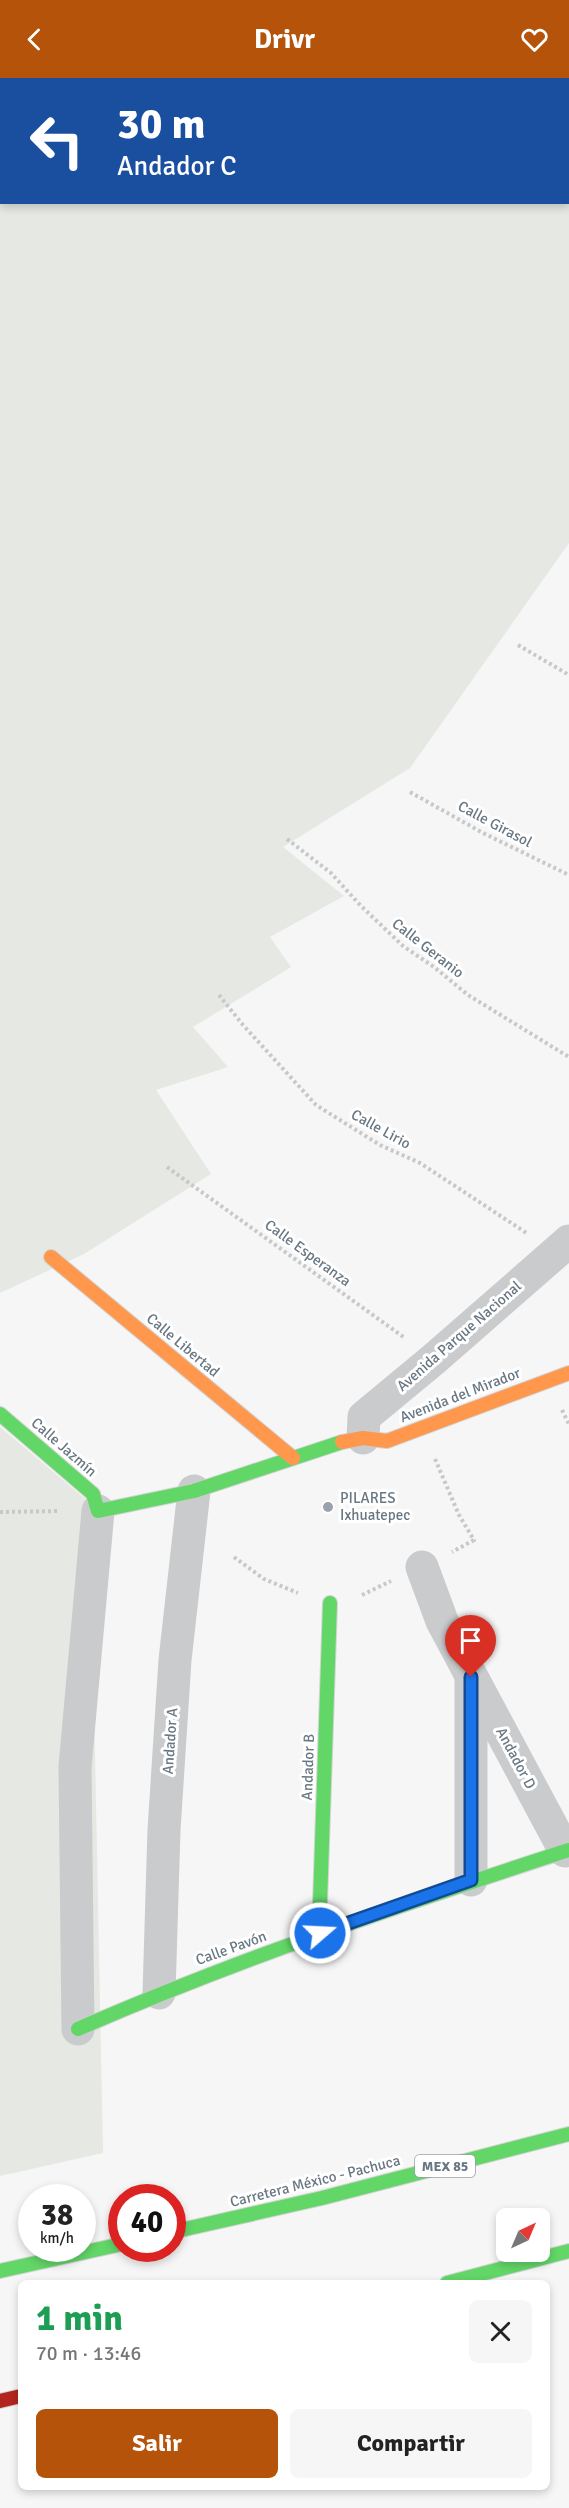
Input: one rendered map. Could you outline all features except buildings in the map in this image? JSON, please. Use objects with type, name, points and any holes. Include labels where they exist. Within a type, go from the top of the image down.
[{"type":"main road","name":"Calle Libertad","points":[[51,1257],[293,1458]]},
{"type":"main road","name":"Avenida del Mirador","points":[[98,1510],[194,1491],[293,1458],[363,1438],[387,1441],[569,1373]]},
{"type":"main road","name":"Calle Jazmín","points":[[0,1414],[93,1494],[98,1510]]},
{"type":"main road","name":"Andador B","points":[[320,1933],[330,1603]]},
{"type":"main road","name":"Calle Pavón","points":[[78,2029],[159,1993],[320,1933],[471,1880],[567,1850]]},
{"type":"main road","name":"Carretera México - Pachuca","points":[[186,2229],[322,2198],[569,2134]]},
{"type":"main road","points":[[0,2271],[108,2247]]},
{"type":"main road","points":[[458,2280],[569,2251]]},
{"type":"main road","points":[[0,2402],[18,2397]]},
{"type":"street","name":"Avenida Parque Nacional","points":[[363,1438],[364,1417],[563,1246]]},
{"type":"street","name":"Andador A","points":[[159,1993],[164,1830],[175,1660],[194,1491]]},
{"type":"street","points":[[78,2029],[75,1767],[98,1510]]},
{"type":"street","name":"Andador D","points":[[422,1567],[442,1621],[567,1850]]},
{"type":"street","points":[[471,1677],[471,1880]]},
{"type":"path","points":[[518,645],[569,675]]},
{"type":"path","name":"Calle Girasol","points":[[410,792],[483,833],[569,875]]},
{"type":"path","name":"Calle Geranio","points":[[287,839],[332,873],[360,905],[403,946],[434,967],[468,995],[569,1057]]},
{"type":"path","name":"Calle Lirio","points":[[219,995],[316,1106],[380,1144],[420,1163],[528,1234],[563,1246]]},
{"type":"path","name":"Calle Esperanza","points":[[166,1167],[434,1359]]},
{"type":"path","points":[[234,1557],[264,1579],[330,1603],[348,1601],[474,1540],[459,1515],[422,1428]]},
{"type":"path","points":[[0,1512],[98,1510]]},
{"type":"shaded area","points":[[0,204],[569,204],[569,543],[410,768],[283,847],[344,896],[270,937],[291,967],[193,1027],[228,1067],[156,1090],[211,1174],[84,1254],[0,1293]]},
{"type":"shaded area","points":[[0,1427],[90,1503],[103,2153],[0,2176]]},
{"type":"traffic: fast","points":[[0,1414],[93,1494],[98,1511],[194,1491],[342,1442]]},
{"type":"traffic: fast","points":[[319,1933],[330,1603]]},
{"type":"traffic: fast","points":[[78,2029],[260,1956],[569,1850]]},
{"type":"traffic: fast","points":[[186,2229],[322,2198],[569,2134]]},
{"type":"traffic: fast","points":[[0,2271],[108,2247]]},
{"type":"traffic: fast","points":[[458,2280],[569,2251]]},
{"type":"traffic: slow","points":[[51,1257],[293,1458]]},
{"type":"traffic: slow","points":[[342,1442],[363,1438],[387,1441],[569,1373]]},
{"type":"traffic: jam","points":[[0,2401],[18,2397]]},
{"type":"place","name":"PILARES Ixhuatepec","points":[[328,1507]]},
{"type":"route","points":[[320,1933],[471,1880],[471,1677]]}]
